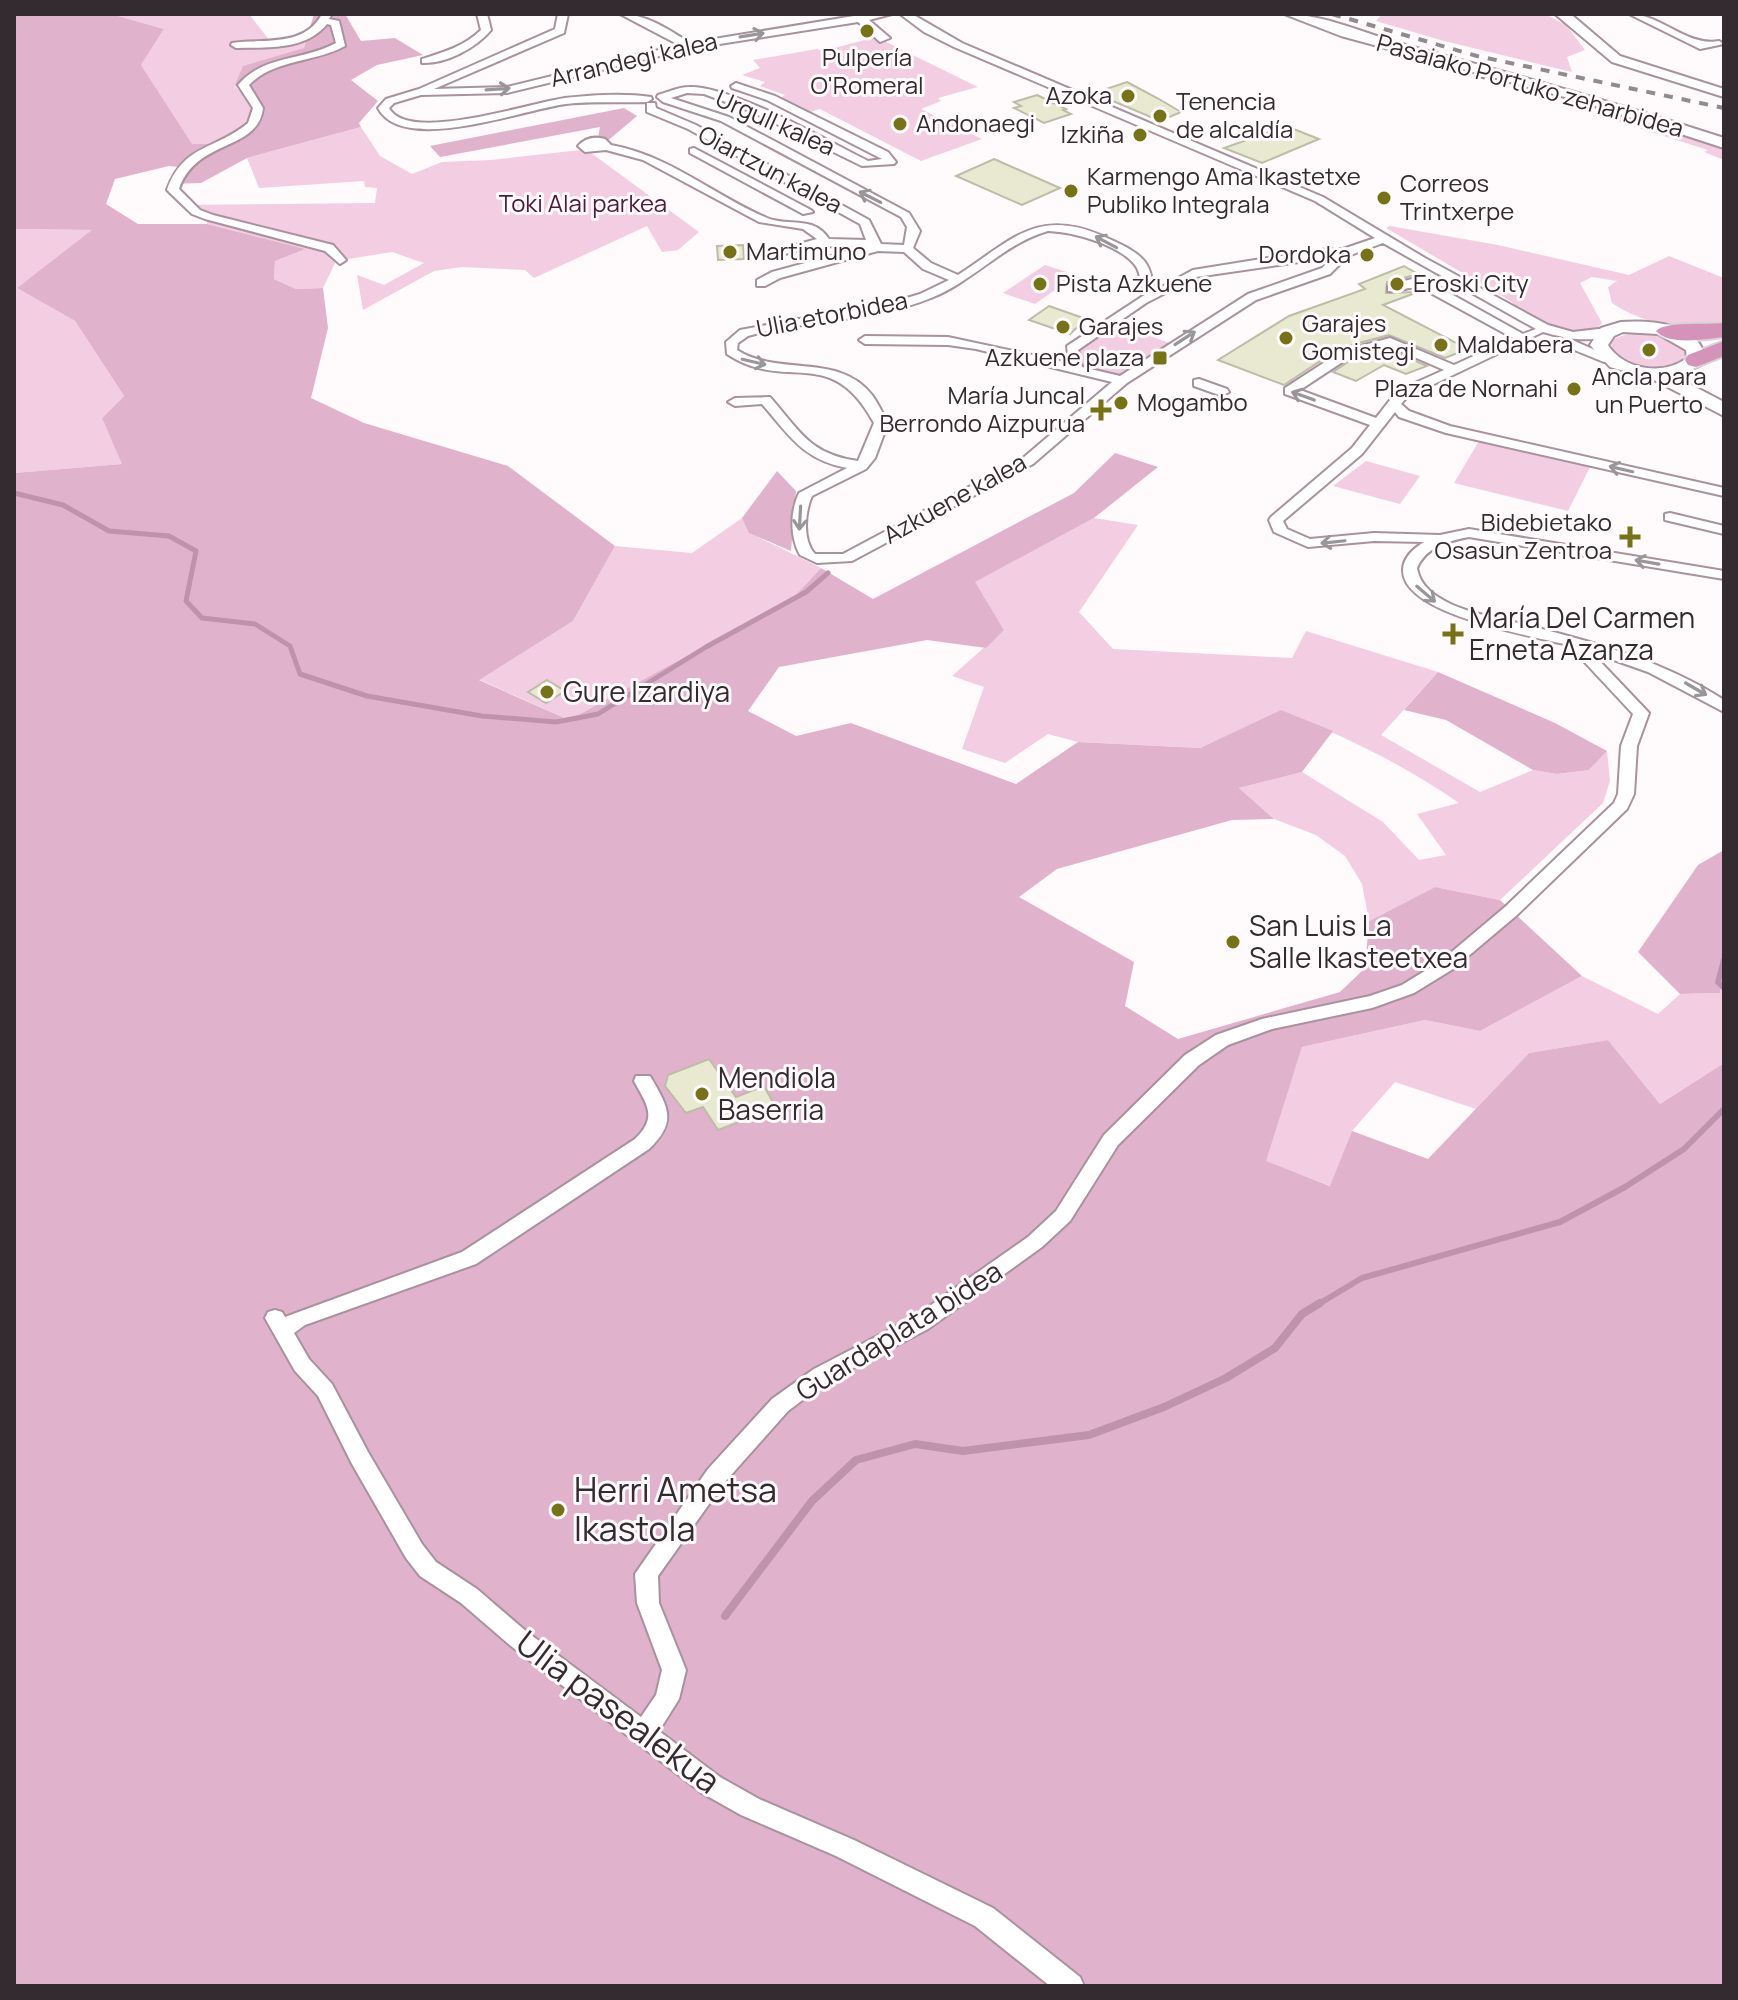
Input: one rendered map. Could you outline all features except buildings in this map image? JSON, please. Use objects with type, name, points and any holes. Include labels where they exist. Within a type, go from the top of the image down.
[{"type":"highway","points":[[1667,331],[1698,333],[1724,330]]},
{"type":"highway","points":[[1694,363],[1724,348]]},
{"type":"main road","name":"Pasaiako Portuko zeharbidea","points":[[1291,14],[1346,33],[1579,96],[1724,143]]},
{"type":"main road","points":[[1694,363],[1681,371],[1655,373],[1630,369],[1609,359],[1599,345],[1607,332],[1633,326],[1667,331],[1695,348],[1694,363],[1704,383],[1724,396]]},
{"type":"main road","points":[[1655,373],[1724,410]]},
{"type":"street","points":[[426,61],[451,53],[480,37],[486,30],[482,14]]},
{"type":"street","points":[[420,92],[427,86],[560,31],[563,14]]},
{"type":"street","points":[[625,14],[657,27],[688,46]]},
{"type":"street","name":"Arrandegi kalea","points":[[420,92],[507,90],[688,46],[843,17],[887,14]]},
{"type":"street","points":[[905,14],[958,45],[1319,199],[1421,261],[1544,328],[1573,336],[1607,332]]},
{"type":"street","points":[[1561,14],[1574,20],[1602,51],[1616,59],[1724,93]]},
{"type":"street","points":[[1634,14],[1704,47],[1719,44]]},
{"type":"street","points":[[236,45],[307,38],[326,18],[335,23],[341,44],[269,67],[247,79],[243,85],[244,91],[258,108],[257,120],[243,133],[195,156],[176,180],[173,190],[196,212],[329,248],[340,260]]},
{"type":"street","points":[[860,18],[885,38],[880,39]]},
{"type":"street","name":"Urgull kalea","points":[[648,102],[663,104],[664,98],[687,90],[705,91],[754,109],[866,164],[891,160],[771,98],[736,86]]},
{"type":"street","name":"Oiartzun kalea","points":[[420,92],[390,101],[383,108],[384,114],[409,127],[437,127],[546,105],[614,98],[648,102],[651,110],[692,127],[865,222],[876,245]]},
{"type":"street","points":[[664,98],[725,119],[905,215],[915,231],[907,249]]},
{"type":"street","points":[[605,147],[651,158],[764,221],[804,225],[818,232],[824,241]]},
{"type":"street","points":[[694,151],[807,212]]},
{"type":"street","name":"Ulia etorbidea","points":[[861,466],[868,458],[881,423],[864,392],[848,380],[820,371],[745,361],[731,351],[732,342],[744,333],[758,329],[902,303],[933,294],[960,280],[1018,235],[1039,228],[1065,227],[1091,235],[1133,257],[1145,273],[1149,291],[1156,294]]},
{"type":"street","points":[[1077,371],[1071,349],[1085,336],[1193,274],[1318,254],[1344,253],[1385,238]]},
{"type":"street","points":[[785,252],[824,241],[907,249],[927,266],[960,280]]},
{"type":"street","points":[[761,283],[776,275],[876,245]]},
{"type":"street","name":"Azkuene kalea","points":[[861,466],[806,493],[801,501],[799,544],[811,558],[847,558],[1028,461],[1122,380],[1252,297],[1333,266],[1344,253]]},
{"type":"street","points":[[1318,254],[1331,258],[1333,266]]},
{"type":"street","points":[[1421,261],[1431,271],[1537,332],[1609,359]]},
{"type":"street","points":[[1392,288],[1412,281],[1431,288],[1520,337]]},
{"type":"street","points":[[1537,332],[1414,387],[1393,403],[1357,451],[1281,513],[1276,520],[1277,526],[1293,539],[1308,543],[1384,537],[1438,539],[1469,533],[1500,536],[1724,575]]},
{"type":"street","points":[[865,340],[948,341],[976,345],[1122,380]]},
{"type":"street","points":[[1377,423],[1290,391],[1346,354],[1390,342],[1452,369]]},
{"type":"street","points":[[1199,383],[1222,392]]},
{"type":"street","points":[[735,402],[765,400],[788,424],[798,440],[826,460],[861,466]]},
{"type":"street","points":[[1393,403],[1404,414],[1446,429],[1724,492]]},
{"type":"street","points":[[1670,517],[1724,530]]},
{"type":"street","points":[[1438,539],[1420,548],[1410,562],[1411,578],[1425,595],[1450,609],[1617,653],[1666,673],[1724,707]]},
{"type":"street","name":"Guardaplata bidea","points":[[644,1733],[667,1699],[674,1670],[648,1603],[646,1574],[716,1476],[780,1405],[821,1375],[921,1323],[1035,1242],[1063,1216],[1111,1140],[1192,1060],[1222,1040],[1268,1024],[1372,1002],[1408,989],[1447,965],[1511,911],[1621,805],[1626,794],[1629,746],[1641,713],[1583,652],[1584,645]]},
{"type":"street","name":"Ulia pasealekua","points":[[643,1081],[659,1108],[660,1117],[654,1135],[642,1144],[469,1258],[278,1325],[302,1365],[325,1390],[360,1458],[428,1569],[469,1596],[519,1639],[711,1785],[750,1807],[845,1848],[984,1917],[1071,1986]]},
{"type":"green space","points":[[111,14],[249,14],[270,41],[308,36],[304,48],[235,86],[262,117],[253,126],[230,140],[191,144],[141,65],[164,29]]},
{"type":"green space","points":[[1382,14],[1545,14],[1566,25],[1585,50],[1567,57],[1572,72],[1376,21]]},
{"type":"green space","points":[[876,37],[978,87],[938,98],[941,101],[921,109],[982,139],[921,161],[820,109],[804,114],[777,101],[785,95],[760,86],[765,82],[742,75],[760,68],[753,60],[817,49],[823,51]]},
{"type":"green space","points":[[1586,103],[1724,148],[1724,160],[1704,152],[1708,150],[1607,118],[1611,114],[1583,105]]},
{"type":"green space","name":"Toki Alai parkea","points":[[361,127],[380,156],[412,174],[442,162],[599,148],[591,153],[699,232],[678,250],[662,252],[647,226],[534,278],[525,270],[462,267],[434,271],[363,310],[357,275],[384,285],[424,263],[392,252],[336,261],[323,288],[296,289],[274,279],[275,261],[303,249],[207,224],[207,218],[181,205],[375,203],[377,188],[365,187],[364,181],[259,188],[247,158]]},
{"type":"green space","points":[[1390,226],[1498,245],[1629,275],[1669,256],[1724,278],[1724,323],[1680,326],[1651,321],[1612,303],[1608,287],[1617,281],[1592,277],[1580,283],[1602,323],[1593,330],[1581,333],[1555,330],[1529,318],[1512,302],[1386,228]]},
{"type":"green space","points":[[14,229],[94,230],[17,288],[75,321],[124,396],[102,418],[123,464],[14,473]]},
{"type":"green space","points":[[1045,265],[1076,275],[1035,304],[1003,293]]},
{"type":"green space","points":[[1117,324],[1172,344],[1120,377],[1079,369],[1076,351]]},
{"type":"green space","points":[[1634,332],[1659,334],[1684,348],[1685,355],[1678,362],[1658,368],[1634,364],[1616,353],[1611,344],[1613,339]]},
{"type":"green space","points":[[1479,441],[1590,467],[1568,511],[1454,483]]},
{"type":"green space","points":[[1366,461],[1420,476],[1400,504],[1333,486]]},
{"type":"green space","points":[[742,518],[750,533],[821,568],[793,598],[569,720],[478,679],[573,621],[615,546],[692,553]]},
{"type":"green space","points":[[1094,518],[1138,525],[1079,612],[1113,649],[1292,658],[1306,631],[1438,672],[1381,735],[1480,792],[1533,770],[1557,774],[1589,770],[1607,751],[1610,781],[1603,803],[1500,900],[1435,887],[1369,921],[1362,884],[1345,856],[1316,835],[1274,819],[1239,788],[1302,772],[1383,822],[1419,860],[1446,855],[1417,814],[1459,803],[1395,763],[1281,711],[1200,748],[1078,742],[1048,734],[1005,763],[962,749],[984,687],[952,676],[1004,630],[974,582]]},
{"type":"green space","points":[[1724,962],[1724,1063],[1660,1104],[1608,1040],[1529,1053],[1476,1109],[1395,1082],[1352,1131],[1331,1186],[1265,1161],[1302,1047],[1425,1020],[1480,1031],[1582,976],[1658,1014],[1680,994],[1720,993],[1721,965]]},
{"type":"shaded area","points":[[14,14],[111,14],[164,29],[141,65],[192,144],[230,140],[246,132],[262,116],[235,85],[243,66],[304,48],[314,14],[345,14],[361,41],[395,38],[423,55],[377,65],[351,80],[378,101],[359,123],[361,127],[247,158],[201,183],[169,184],[179,167],[169,166],[115,179],[106,204],[138,224],[207,224],[305,249],[275,261],[274,279],[296,289],[323,288],[328,328],[311,398],[364,423],[508,466],[615,546],[573,621],[479,680],[569,720],[793,598],[821,568],[873,599],[1074,493],[1115,453],[1158,467],[1094,518],[975,582],[1004,630],[986,648],[927,640],[779,667],[748,711],[796,736],[851,723],[1016,784],[1078,742],[1200,748],[1281,710],[1333,731],[1302,772],[1239,788],[1274,819],[1232,820],[1057,869],[1019,897],[1134,962],[1125,1006],[1178,1039],[1340,992],[1365,968],[1369,921],[1435,887],[1500,900],[1582,976],[1480,1031],[1425,1020],[1302,1047],[1266,1161],[1330,1186],[1352,1131],[1428,1159],[1529,1053],[1608,1040],[1660,1104],[1724,1063],[1724,1986],[14,1986],[14,473],[122,464],[102,418],[124,396],[75,321],[17,288],[92,230],[14,229]]},
{"type":"shaded area","points":[[624,108],[637,116],[605,143],[598,138],[600,127],[440,157],[430,146]]},
{"type":"shaded area","points":[[777,471],[796,491],[791,551],[749,533],[742,518]]},
{"type":"shaded area","points":[[1438,672],[1555,723],[1607,751],[1589,770],[1557,774],[1533,770],[1446,720],[1404,710]]},
{"type":"shaded area","points":[[1724,850],[1724,962],[1721,965],[1720,993],[1680,994],[1638,952],[1698,865]]},
{"type":"waterway","points":[[14,493],[63,505],[109,531],[169,536],[196,551],[186,601],[202,618],[255,624],[290,646],[300,674],[367,696],[482,716],[556,722],[598,714],[706,647],[806,592],[828,573]]},
{"type":"waterway","points":[[1724,960],[1718,982],[1724,988]]},
{"type":"waterway","points":[[1317,1305],[1362,1278],[1560,1222],[1625,1187],[1684,1149],[1724,1109]]},
{"type":"waterway","points":[[725,1616],[812,1501],[856,1460],[915,1444],[963,1451],[1089,1435],[1164,1407],[1226,1378],[1275,1348],[1302,1314],[1320,1303]]},
{"type":"railway","points":[[1332,14],[1477,56],[1724,108]]},
{"type":"railway","points":[[1424,62],[1537,91]]},
{"type":"place","name":"Pulpería O'Romeral","points":[[867,31]]},
{"type":"place","name":"Azoka","points":[[1128,96]]},
{"type":"place","name":"Tenencia de alcaldía","points":[[1160,116]]},
{"type":"place","name":"Andonaegi","points":[[900,124]]},
{"type":"place","name":"Izkiña","points":[[1140,135]]},
{"type":"place","name":"Karmengo Ama Ikastetxe Publiko Integrala","points":[[1071,191]]},
{"type":"place","name":"Correos Trintxerpe","points":[[1384,198]]},
{"type":"place","name":"Martimuno","points":[[730,252]]},
{"type":"place","name":"Dordoka","points":[[1367,255]]},
{"type":"place","name":"Pista Azkuene","points":[[1040,284]]},
{"type":"place","name":"Eroski City","points":[[1397,284]]},
{"type":"place","name":"Garajes","points":[[1063,327]]},
{"type":"place","name":"Garajes Gomistegi","points":[[1286,338]]},
{"type":"place","name":"Maldabera","points":[[1441,345]]},
{"type":"place","name":"Ancla para un Puerto","points":[[1649,350]]},
{"type":"place","name":"Azkuene plaza","points":[[1160,358]]},
{"type":"place","name":"Plaza de Nornahi","points":[[1574,389]]},
{"type":"place","name":"Mogambo","points":[[1121,403]]},
{"type":"place","name":"María Juncal Berrondo Aizpurua","points":[[1101,410]]},
{"type":"place","name":"Bidebietako Osasun Zentroa","points":[[1630,537]]},
{"type":"place","name":"María Del Carmen Erneta Azanza","points":[[1453,634]]},
{"type":"place","name":"Gure Izardiya","points":[[547,692]]},
{"type":"place","name":"San Luis La Salle Ikasteetxea","points":[[1233,942]]},
{"type":"place","name":"Mendiola Baserria","points":[[702,1094]]},
{"type":"place","name":"Herri Ametsa Ikastola","points":[[558,1510]]}]
